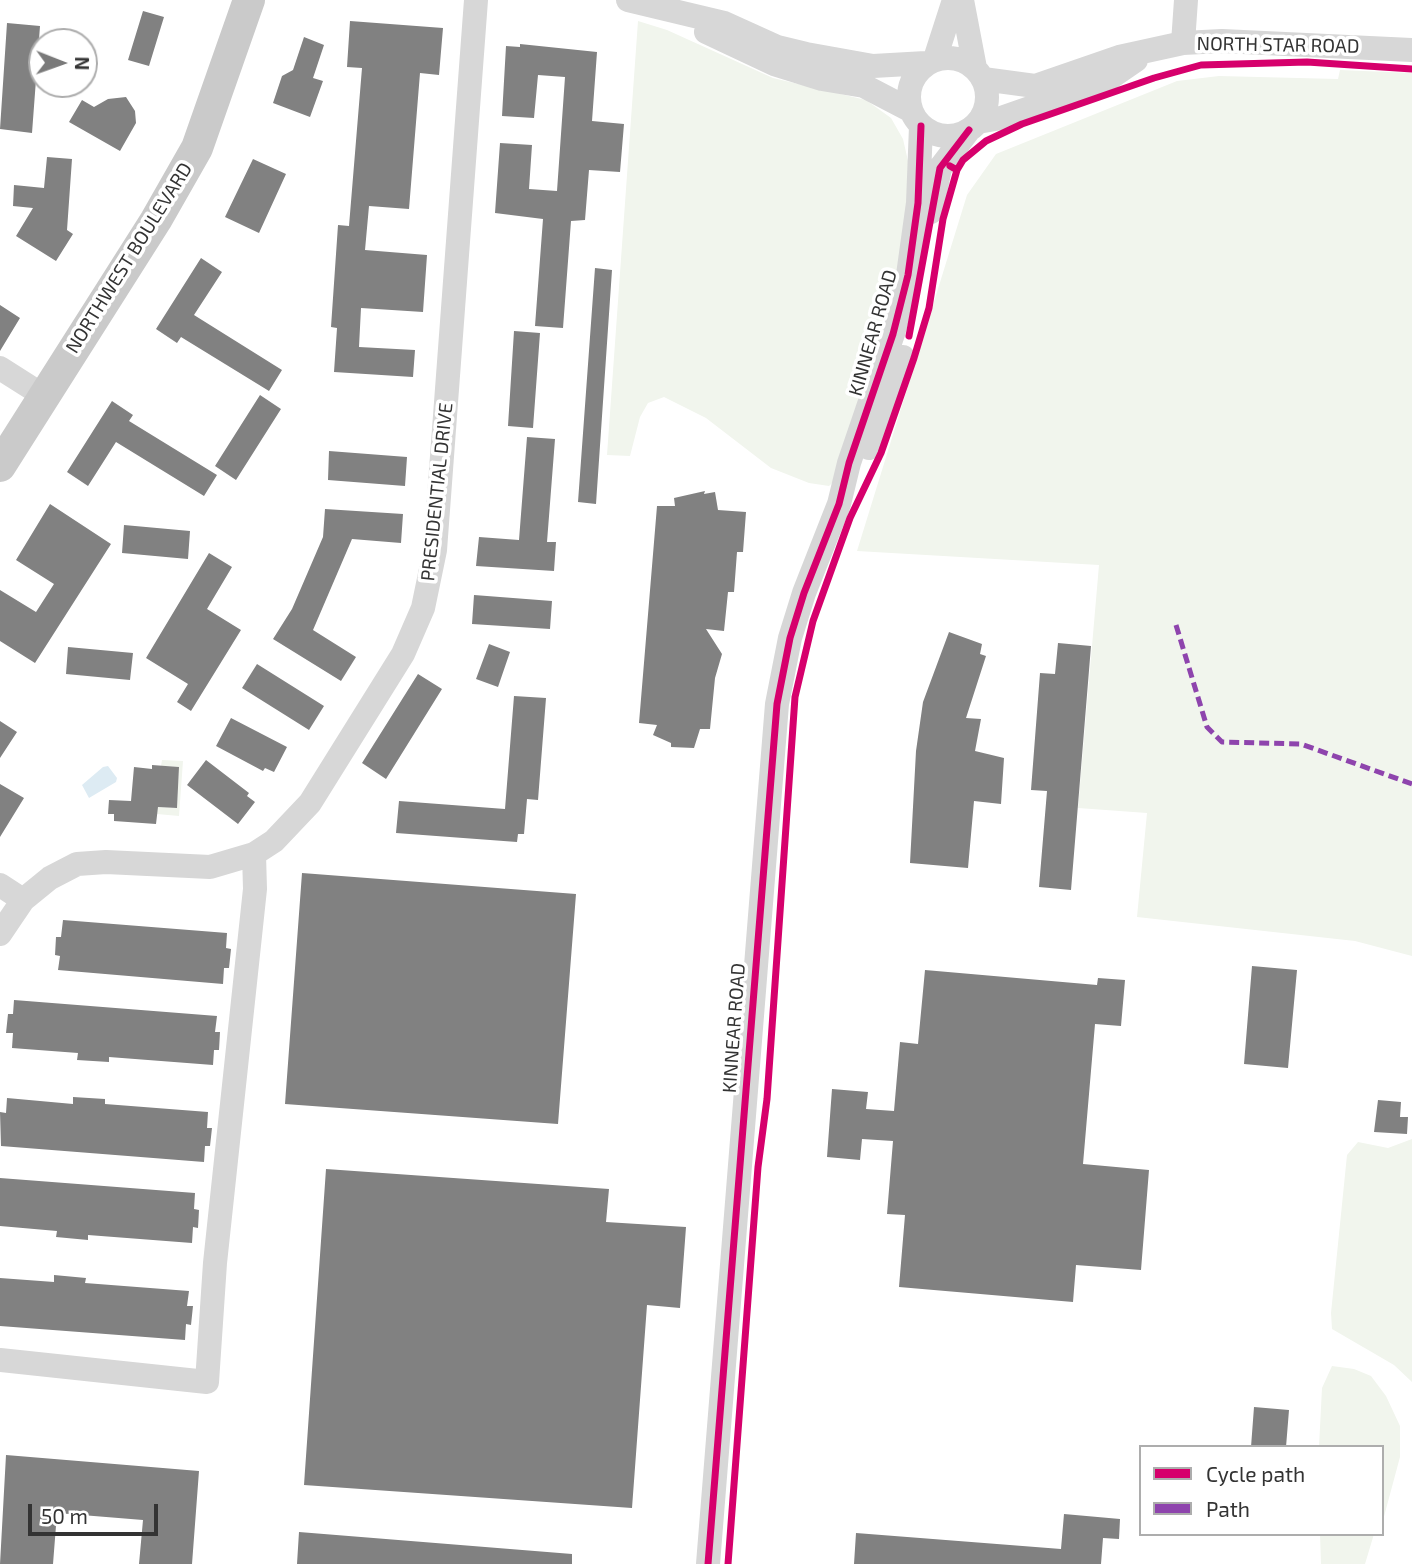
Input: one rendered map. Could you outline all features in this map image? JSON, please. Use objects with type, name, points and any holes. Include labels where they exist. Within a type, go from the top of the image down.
[{"type":"main road","name":"NORTHWEST BOULEVARD","points":[[0,466],[156,220],[197,148],[249,0]]},
{"type":"street","name":"PRESIDENTIAL DRIVE","points":[[0,934],[23,900],[50,878],[77,864],[106,862],[210,867],[254,853],[293,824],[310,803],[403,654],[423,608],[431,578],[439,520],[476,0]]},
{"type":"street","points":[[628,0],[724,23],[777,47],[806,54],[873,66],[956,58],[979,73]]},
{"type":"street","points":[[916,118],[910,84],[931,61],[954,0]]},
{"type":"street","points":[[666,8],[717,39],[774,64],[822,79],[864,86],[945,136],[974,126],[987,101],[962,0]]},
{"type":"street","points":[[1183,43],[1186,0]]},
{"type":"street","name":"NORTH STAR ROAD","points":[[979,73],[1035,86],[1119,57],[1183,43],[1256,41],[1412,50]]},
{"type":"street","name":"NORTH STAR ROAD","points":[[974,126],[1104,82],[1123,71],[1144,53]]},
{"type":"street","name":"KINNEAR ROAD","points":[[708,1564],[777,704],[801,604],[839,504],[849,463],[893,334],[908,275],[918,203],[916,118]]},
{"type":"street","name":"KINNEAR ROAD","points":[[839,504],[861,467],[885,412],[907,344],[922,278],[940,168],[974,126]]},
{"type":"street","points":[[0,368],[44,396]]},
{"type":"street","points":[[0,1360],[207,1382],[215,1263],[255,889],[254,853]]},
{"type":"street","points":[[0,885],[23,900]]},
{"type":"shaded area","points":[[638,21],[667,30],[773,78],[866,100],[891,118],[903,139],[908,161],[910,215],[897,294],[836,479],[829,486],[809,483],[771,468],[706,418],[664,397],[648,403],[640,417],[630,456],[607,455]]},
{"type":"shaded area","points":[[1340,70],[1412,73],[1412,956],[1355,941],[1137,917],[1147,813],[1078,808],[1099,565],[857,551],[967,195],[996,154],[1177,81],[1219,76],[1338,79]]},
{"type":"shaded area","points":[[162,760],[183,761],[179,816],[157,814],[158,807],[177,808],[179,767],[161,766]]},
{"type":"shaded area","points":[[108,766],[117,778],[116,782],[89,798],[82,785],[103,767]]},
{"type":"shaded area","points":[[1412,1139],[1412,1382],[1394,1365],[1332,1329],[1331,1313],[1347,1155],[1358,1142],[1388,1148]]},
{"type":"shaded area","points":[[1332,1366],[1354,1369],[1371,1376],[1386,1396],[1400,1426],[1400,1457],[1384,1517],[1384,1445],[1319,1445],[1322,1388]]},
{"type":"shaded area","points":[[1320,1536],[1373,1536],[1365,1564],[1321,1564]]},
{"type":"building","points":[[143,11],[164,17],[149,66],[128,60]]},
{"type":"building","points":[[350,21],[443,28],[439,75],[420,73],[409,209],[369,206],[365,250],[427,255],[423,312],[361,308],[359,347],[415,350],[413,377],[334,372],[337,328],[331,327],[338,225],[349,226],[362,68],[347,67]]},
{"type":"building","points":[[7,23],[40,26],[28,28],[28,98],[35,98],[32,133],[0,129]]},
{"type":"building","points":[[304,37],[324,45],[313,78],[323,81],[310,117],[273,103],[282,76],[293,70]]},
{"type":"building","points":[[520,44],[597,52],[592,121],[624,124],[620,172],[589,170],[585,220],[571,221],[563,328],[535,326],[543,219],[495,213],[500,143],[532,145],[529,189],[557,191],[565,77],[538,75],[534,118],[502,116],[506,46],[520,47]]},
{"type":"building","points":[[126,97],[135,111],[136,123],[120,151],[69,122],[82,100],[94,107],[108,99]]},
{"type":"building","points":[[47,157],[72,159],[67,230],[73,234],[56,261],[16,236],[33,208],[13,206],[14,185],[44,188]]},
{"type":"building","points":[[253,159],[286,174],[259,233],[225,217]]},
{"type":"building","points":[[201,258],[222,272],[194,315],[282,370],[269,391],[181,337],[177,343],[156,329]]},
{"type":"building","points":[[595,268],[612,270],[596,504],[578,502]]},
{"type":"building","points":[[0,305],[20,318],[0,351]]},
{"type":"building","points":[[514,331],[540,333],[533,428],[508,426]]},
{"type":"building","points":[[260,395],[281,409],[236,480],[215,466]]},
{"type":"building","points":[[112,401],[133,415],[129,421],[217,475],[204,496],[116,442],[88,486],[67,472]]},
{"type":"building","points":[[527,437],[555,439],[547,542],[556,542],[554,571],[476,566],[479,537],[519,540]]},
{"type":"building","points":[[329,451],[407,457],[405,486],[328,480]]},
{"type":"building","points":[[705,491],[704,494],[715,492],[718,510],[746,512],[743,552],[737,552],[734,592],[728,592],[724,631],[706,629],[722,654],[715,678],[710,729],[700,729],[694,748],[671,747],[671,743],[653,735],[657,725],[639,723],[657,506],[675,506],[674,498]]},
{"type":"building","points":[[50,504],[111,544],[35,663],[0,641],[0,590],[36,612],[54,584],[16,560]]},
{"type":"building","points":[[325,509],[403,514],[401,543],[352,539],[313,630],[356,657],[341,681],[273,639],[292,609],[323,537]]},
{"type":"building","points":[[124,525],[190,531],[188,559],[122,553]]},
{"type":"building","points":[[209,553],[232,567],[207,609],[241,630],[191,711],[177,702],[188,684],[146,658]]},
{"type":"building","points":[[474,595],[552,601],[550,629],[472,624]]},
{"type":"building","points":[[949,632],[982,644],[980,654],[986,656],[966,718],[981,719],[975,751],[1004,758],[1001,804],[974,801],[968,868],[910,863],[916,751],[923,702]]},
{"type":"building","points":[[1058,643],[1091,646],[1071,890],[1039,887],[1047,791],[1031,790],[1040,673],[1055,674]]},
{"type":"building","points":[[489,644],[510,652],[498,687],[476,679]]},
{"type":"building","points":[[68,647],[133,653],[130,680],[66,674]]},
{"type":"building","points":[[257,664],[324,706],[309,730],[242,688]]},
{"type":"building","points":[[418,674],[442,689],[386,779],[362,763]]},
{"type":"building","points":[[514,696],[546,698],[538,800],[527,799],[524,834],[518,834],[517,842],[396,833],[399,801],[505,809]]},
{"type":"building","points":[[231,718],[287,747],[274,772],[265,768],[263,771],[216,746]]},
{"type":"building","points":[[0,721],[17,732],[0,758]]},
{"type":"building","points":[[206,760],[249,793],[247,796],[255,802],[238,824],[187,785]]},
{"type":"building","points":[[152,765],[179,767],[177,808],[158,807],[156,824],[114,821],[114,814],[108,814],[109,800],[131,801],[134,767],[152,769]]},
{"type":"building","points":[[0,784],[24,798],[0,837]]},
{"type":"building","points":[[302,873],[576,894],[558,1124],[285,1104]]},
{"type":"building","points":[[63,920],[227,933],[226,948],[231,949],[229,968],[224,968],[223,984],[58,970],[60,956],[55,955],[56,937],[61,937]]},
{"type":"building","points":[[1252,966],[1297,970],[1288,1068],[1244,1064]]},
{"type":"building","points":[[925,970],[1097,985],[1098,978],[1125,980],[1121,1026],[1095,1024],[1083,1164],[1149,1170],[1141,1270],[1076,1265],[1073,1302],[899,1287],[905,1215],[887,1214],[893,1141],[862,1139],[860,1160],[827,1157],[832,1089],[868,1092],[866,1109],[894,1111],[900,1042],[918,1044]]},
{"type":"building","points":[[14,1000],[217,1016],[215,1032],[220,1032],[219,1050],[214,1050],[213,1065],[109,1057],[109,1062],[77,1060],[78,1053],[12,1048],[13,1033],[6,1033],[8,1014],[13,1014]]},
{"type":"building","points":[[73,1097],[105,1099],[105,1104],[208,1112],[207,1128],[212,1128],[210,1146],[205,1146],[204,1162],[1,1146],[0,1112],[6,1113],[7,1098],[73,1104]]},
{"type":"building","points":[[1378,1100],[1401,1102],[1400,1117],[1408,1117],[1407,1134],[1374,1132]]},
{"type":"building","points":[[326,1169],[609,1189],[606,1222],[686,1227],[680,1308],[647,1305],[632,1508],[304,1485]]},
{"type":"building","points":[[0,1178],[195,1193],[194,1209],[199,1210],[198,1228],[193,1227],[192,1243],[88,1235],[88,1240],[56,1237],[57,1231],[0,1226]]},
{"type":"building","points":[[54,1275],[86,1278],[85,1283],[189,1291],[187,1306],[193,1306],[191,1325],[186,1324],[185,1340],[0,1326],[0,1278],[54,1282]]},
{"type":"building","points":[[1254,1407],[1289,1410],[1286,1445],[1251,1445]]},
{"type":"building","points":[[6,1455],[199,1471],[192,1564],[139,1564],[143,1520],[57,1513],[53,1564],[0,1564]]},
{"type":"building","points":[[1064,1514],[1120,1519],[1119,1539],[1103,1538],[1101,1564],[854,1564],[856,1533],[1061,1549]]},
{"type":"building","points":[[299,1532],[572,1554],[572,1564],[297,1564]]},
{"type":"marked path","points":[[1176,625],[1207,727],[1222,742],[1301,744],[1412,784]]},
{"type":"cycle path","points":[[950,166],[957,170],[963,160],[986,141],[1022,124],[1154,78],[1201,65],[1307,62],[1412,69]]},
{"type":"cycle path","points":[[708,1564],[777,704],[790,638],[804,593],[839,504],[849,463],[893,334],[908,275],[918,203],[921,126]]},
{"type":"cycle path","points":[[909,336],[940,168],[969,130]]},
{"type":"cycle path","points":[[728,1564],[758,1167],[767,1099],[795,697],[813,621],[850,518],[881,453],[914,358],[929,308],[943,219],[957,170]]}]
